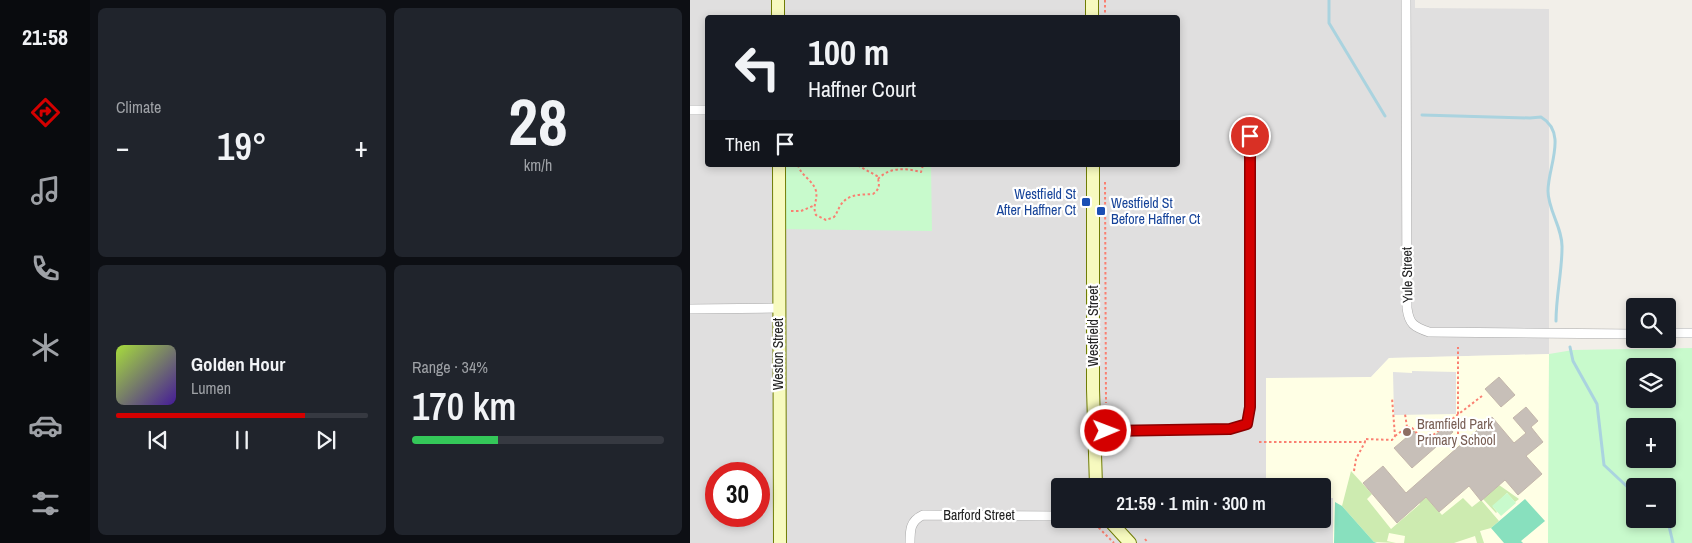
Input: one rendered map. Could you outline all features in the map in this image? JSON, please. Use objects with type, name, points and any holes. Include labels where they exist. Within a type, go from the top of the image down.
[{"type":"street","points":[[778,0],[778,15]]},
{"type":"street","points":[[1092,0],[1092,15]]},
{"type":"street","name":"Yule Street","points":[[1406,0],[1408,319],[1417,328],[1430,332],[1626,334]]},
{"type":"street","points":[[690,110],[705,110]]},
{"type":"street","points":[[1094,430],[1230,429],[1247,424],[1250,407],[1250,136]]},
{"type":"street","name":"Weston Street","points":[[779,167],[780,543]]},
{"type":"street","name":"Westfield Street","points":[[1093,167],[1096,478]]},
{"type":"street","points":[[690,309],[778,308]]},
{"type":"street","points":[[1676,333],[1692,333]]},
{"type":"street","name":"Barford Street","points":[[910,543],[910,530],[916,519],[929,514],[1051,515]]},
{"type":"street","points":[[1116,528],[1130,543]]},
{"type":"path","points":[[1105,0],[1105,15]]},
{"type":"path","points":[[799,167],[816,191],[814,211],[819,218],[826,220],[832,219],[849,197],[871,194],[880,185],[875,174],[860,167]]},
{"type":"path","points":[[878,179],[886,172],[895,170],[921,172],[922,167]]},
{"type":"path","points":[[1105,175],[1106,410]]},
{"type":"path","points":[[786,211],[801,211],[814,206]]},
{"type":"path","points":[[1458,346],[1458,434]]},
{"type":"path","points":[[1407,427],[1412,428],[1425,442],[1482,396]]},
{"type":"path","points":[[1392,398],[1396,436]]},
{"type":"path","points":[[1405,414],[1407,427]]},
{"type":"path","points":[[1354,472],[1356,459],[1365,439],[1392,440],[1407,427]]},
{"type":"path","points":[[1260,442],[1365,442]]},
{"type":"path","points":[[1099,528],[1114,543]]},
{"type":"path","points":[[1145,539],[1148,543]]},
{"type":"shaded area","points":[[690,0],[1415,0],[1415,8],[1549,9],[1549,354],[1389,358],[1371,377],[1333,378],[1336,543],[690,543]]},
{"type":"shaded area","name":"Bramfield Park Primary School","points":[[1549,354],[1548,543],[1333,543],[1331,478],[1266,478],[1266,378],[1371,377],[1389,358]]},
{"type":"shaded area","points":[[1412,371],[1456,372],[1456,414],[1394,415],[1393,372],[1412,373]]},
{"type":"green space","points":[[779,167],[931,167],[932,231],[778,229]]},
{"type":"green space","points":[[1692,348],[1692,543],[1548,543],[1549,354],[1573,350]]},
{"type":"green space","points":[[1351,471],[1372,494],[1367,499],[1391,529],[1420,504],[1414,496],[1420,490],[1442,515],[1463,498],[1472,507],[1481,500],[1499,521],[1491,528],[1480,531],[1484,543],[1477,543],[1475,536],[1454,543],[1404,543],[1405,536],[1389,533],[1387,541],[1396,543],[1374,542],[1342,506]]},
{"type":"green space","points":[[1499,485],[1519,499],[1515,502],[1507,493],[1493,507],[1496,513],[1483,499]]},
{"type":"green space","points":[[1507,493],[1516,503],[1501,516],[1492,506]]},
{"type":"green space","points":[[1525,499],[1545,521],[1521,541],[1523,543],[1504,543],[1491,528]]},
{"type":"green space","points":[[1335,502],[1342,506],[1377,543],[1334,543]]},
{"type":"building","points":[[1499,377],[1515,395],[1501,407],[1485,389]]},
{"type":"building","points":[[1526,407],[1538,421],[1531,427],[1543,442],[1526,456],[1542,474],[1518,495],[1505,480],[1481,501],[1469,486],[1439,512],[1426,497],[1397,523],[1363,483],[1383,466],[1406,493],[1492,417],[1514,443],[1526,433],[1513,418]]},
{"type":"building","points":[[1447,425],[1453,432],[1412,468],[1394,448],[1414,431],[1425,444]]},
{"type":"waterway","points":[[1329,0],[1329,23],[1385,116]]},
{"type":"waterway","points":[[1422,115],[1541,117],[1549,124],[1553,132],[1555,151],[1548,191],[1550,205],[1562,241],[1556,321]]},
{"type":"waterway","points":[[1570,347],[1573,361],[1597,404],[1604,465],[1626,486]]},
{"type":"waterway","points":[[1669,528],[1673,543]]},
{"type":"place","name":"Westfield St After Haffner Ct","points":[[1086,202]]},
{"type":"place","name":"Westfield St Before Haffner Ct","points":[[1101,211]]},
{"type":"place","name":"Bramfield Park Primary School","points":[[1407,432]]},
{"type":"route","points":[[1106,431],[1230,429],[1247,424],[1250,407],[1250,136]]}]
